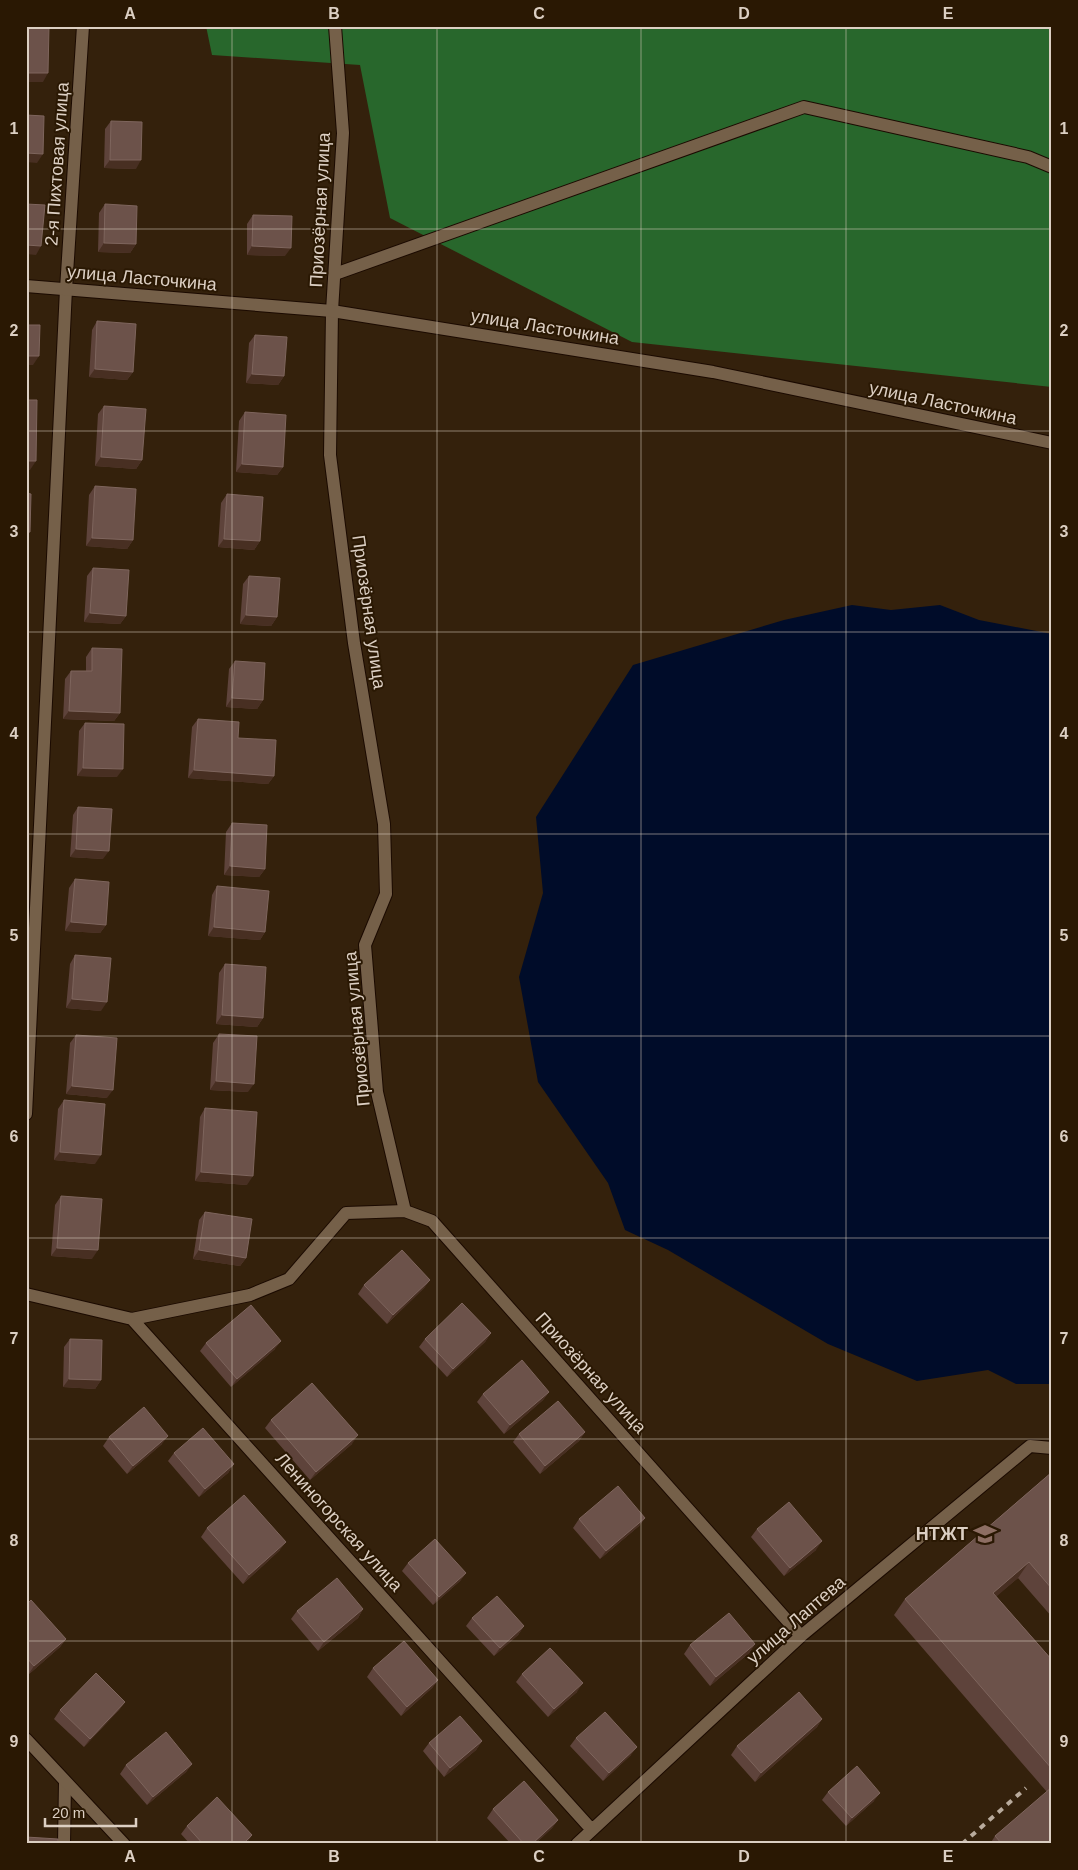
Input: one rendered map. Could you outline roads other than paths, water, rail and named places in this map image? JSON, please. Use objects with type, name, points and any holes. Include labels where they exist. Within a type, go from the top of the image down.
[{"type":"street","name":"2-я Пихтовая улица","points":[[26,1114],[66,289],[83,26]]},
{"type":"street","name":"Приозёрная улица","points":[[335,26],[343,133],[332,311],[330,455],[354,644],[384,824],[386,894],[365,944],[377,1092],[405,1211],[432,1221],[801,1636]]},
{"type":"street","points":[[335,274],[804,107],[1028,157],[1052,167]]},
{"type":"street","name":"улица Ласточкина","points":[[26,286],[332,311],[713,372],[1052,444]]},
{"type":"street","points":[[26,1294],[132,1319],[258,1292],[289,1279],[346,1213],[405,1211]]},
{"type":"street","name":"Лениногорская улица","points":[[132,1319],[592,1830]]},
{"type":"street","name":"улица Лаптева","points":[[577,1844],[801,1636],[1030,1446],[1052,1448]]},
{"type":"street","points":[[26,1739],[124,1844]]},
{"type":"street","points":[[64,1844],[65,1782]]},
{"type":"water","points":[[852,605],[891,610],[940,605],[979,620],[1052,634],[1052,1384],[1016,1384],[988,1370],[917,1381],[828,1344],[668,1250],[625,1230],[608,1183],[538,1082],[519,977],[543,893],[536,817],[633,665],[784,620]]},
{"type":"railway","points":[[962,1844],[1026,1788]]},
{"type":"place","name":"НТЖТ","points":[[985,1534]]}]
